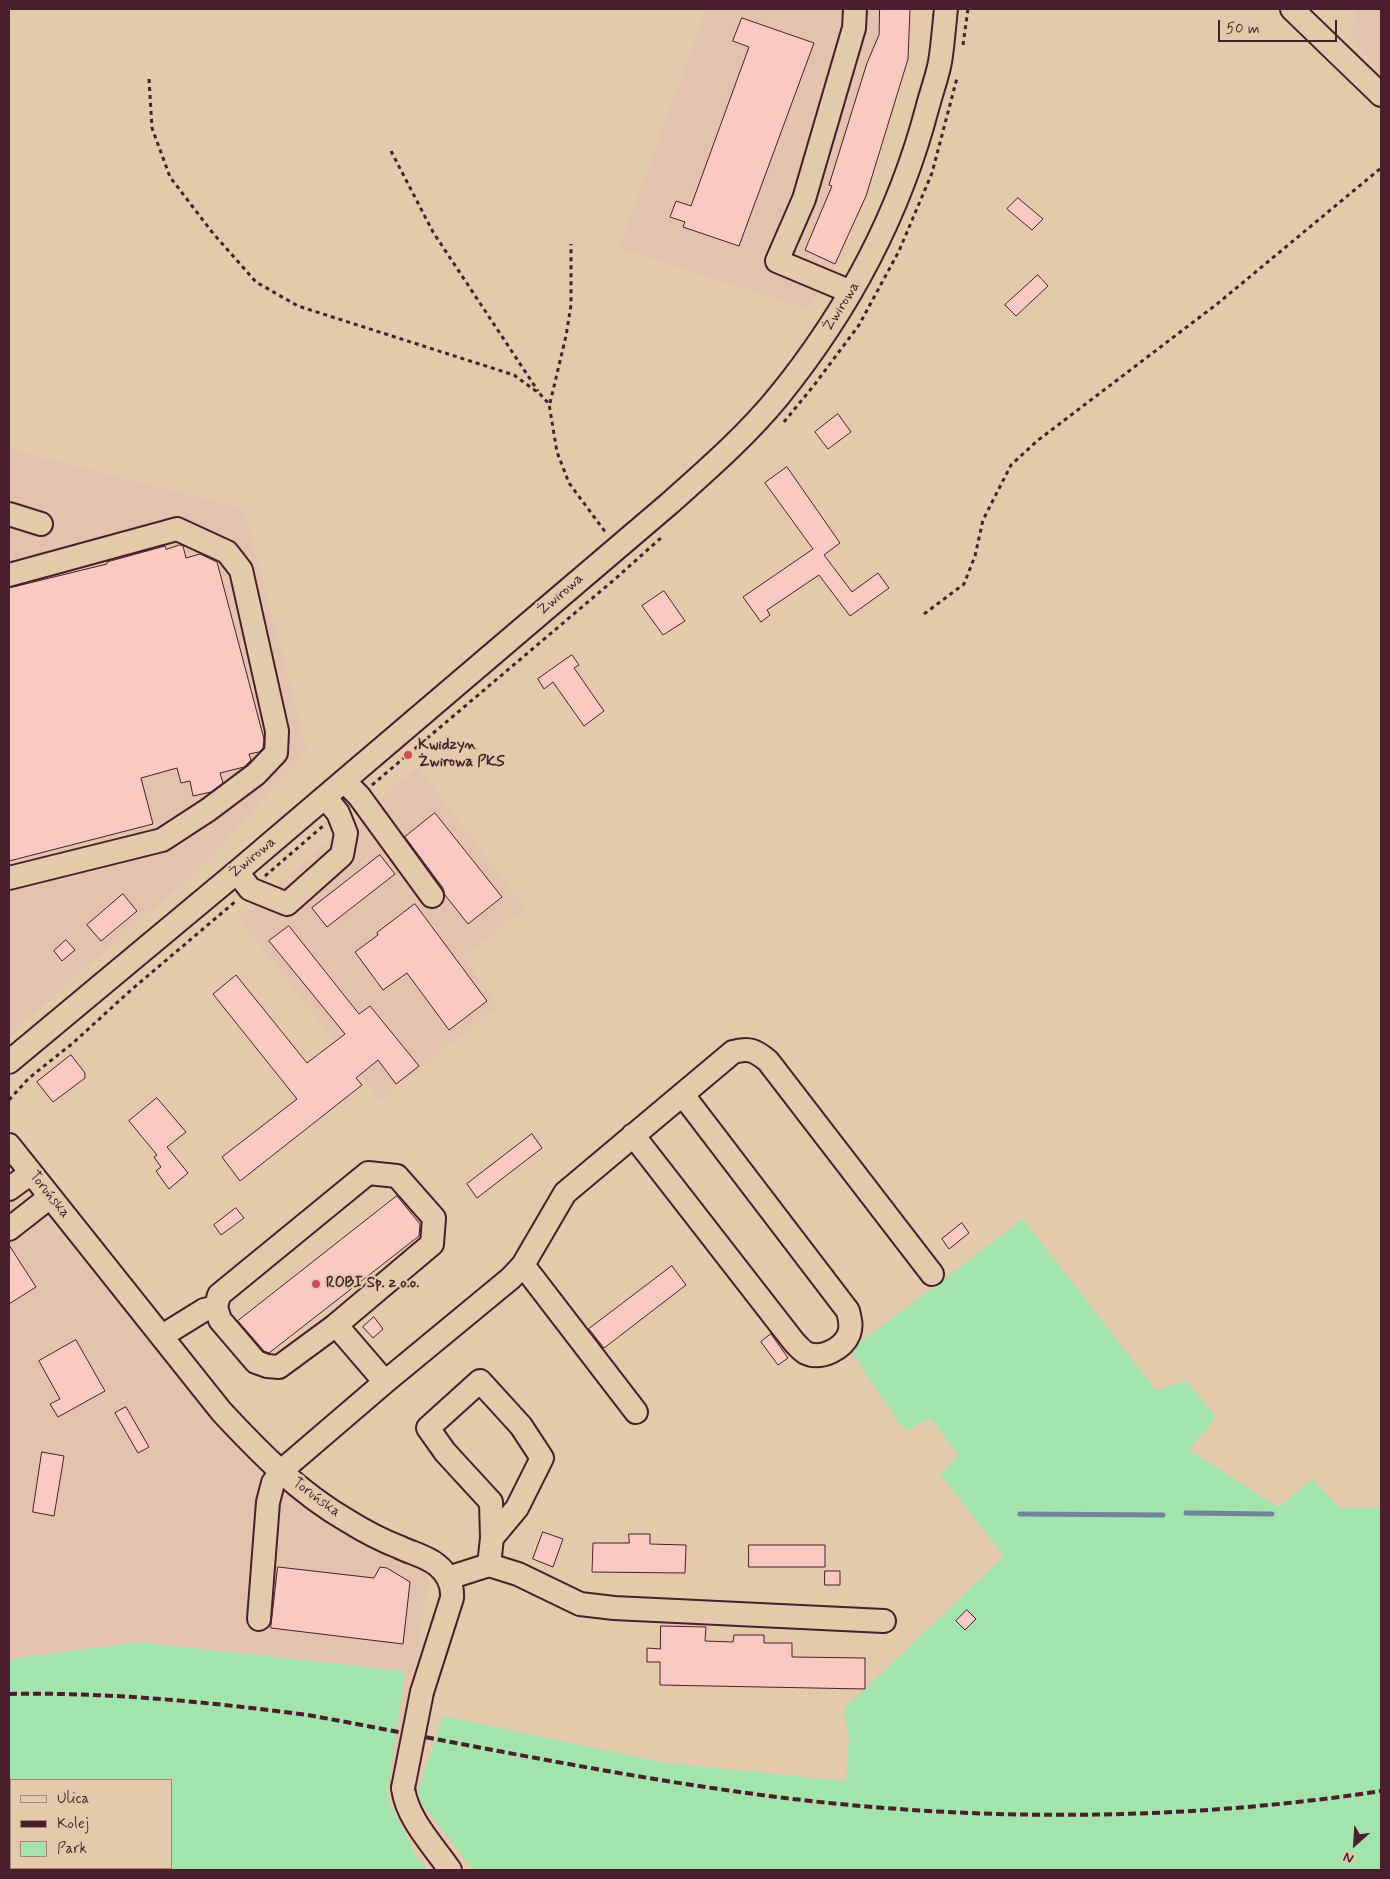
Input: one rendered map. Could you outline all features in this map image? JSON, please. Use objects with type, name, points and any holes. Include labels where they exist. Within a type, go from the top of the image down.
[{"type":"street","points":[[851,292],[777,261],[804,199],[854,28],[855,9]]},
{"type":"street","name":"Żwirowa","points":[[9,1062],[326,797],[617,547],[726,453],[771,405],[823,337],[851,292],[862,274],[894,206],[920,135],[940,62],[946,9]]},
{"type":"street","points":[[1292,9],[1381,95]]},
{"type":"street","points":[[9,514],[41,524]]},
{"type":"street","points":[[9,575],[177,529],[227,552],[241,570],[277,730],[276,753],[256,774],[208,810],[162,840],[9,878]]},
{"type":"street","points":[[344,781],[358,796],[432,896]]},
{"type":"street","points":[[237,872],[250,889],[286,904],[342,855],[346,833],[338,813],[326,797]]},
{"type":"street","points":[[259,1619],[268,1502],[273,1483],[280,1472],[523,1266],[565,1193],[733,1052],[744,1049],[756,1051],[768,1061],[932,1274]]},
{"type":"street","points":[[632,1135],[794,1342],[805,1352],[817,1356],[829,1353],[845,1341],[851,1324],[848,1311],[683,1094]]},
{"type":"street","name":"Toruńska","points":[[9,1145],[221,1411],[280,1472],[345,1520],[399,1548],[438,1565],[448,1578]]},
{"type":"street","points":[[9,1189],[31,1173]]},
{"type":"street","points":[[368,1174],[397,1176],[434,1218],[432,1244],[336,1326],[279,1367],[267,1366],[256,1362],[220,1320],[216,1307],[219,1295],[368,1174]]},
{"type":"street","points":[[9,1229],[50,1197]]},
{"type":"street","points":[[523,1266],[636,1412]]},
{"type":"street","points":[[162,1336],[204,1310],[216,1307]]},
{"type":"street","points":[[336,1326],[366,1358],[385,1382]]},
{"type":"street","points":[[489,1565],[492,1538],[491,1502],[445,1452],[428,1428],[480,1381],[521,1426],[542,1458],[517,1508],[492,1538]]},
{"type":"street","points":[[450,1870],[411,1814],[403,1788],[422,1692],[452,1598],[453,1588],[448,1578],[489,1565],[518,1574],[580,1604],[614,1608],[884,1621]]},
{"type":"path","points":[[149,79],[152,128],[170,177],[212,232],[256,282],[298,306],[514,376],[540,394]]},
{"type":"path","points":[[390,150],[433,232],[540,394],[549,404]]},
{"type":"path","points":[[924,614],[964,584],[975,556],[983,520],[1011,465],[1037,441],[1217,304],[1381,168]]},
{"type":"path","points":[[572,244],[571,305],[566,336],[549,404],[557,452],[569,483],[584,506],[617,547]]},
{"type":"shaded area","points":[[706,9],[910,9],[908,59],[866,196],[835,264],[809,309],[619,248]]},
{"type":"shaded area","points":[[1355,9],[1381,9],[1381,73],[1352,40]]},
{"type":"shaded area","points":[[9,449],[244,509],[307,750],[205,864],[9,1035]]},
{"type":"shaded area","points":[[418,767],[525,908],[463,957],[498,1006],[380,1100],[238,917]]},
{"type":"shaded area","points":[[9,1175],[226,1426],[261,1473],[273,1483],[429,1570],[418,1660],[391,1790],[281,1770],[9,1757]]},
{"type":"shaded area","points":[[9,1841],[10,1869],[143,1870],[9,1870]]},
{"type":"green space","points":[[1023,1219],[1156,1390],[1187,1381],[1216,1417],[1189,1450],[1278,1507],[1312,1479],[1340,1508],[1381,1508],[1381,1870],[473,1870],[416,1796],[443,1716],[665,1763],[846,1781],[849,1740],[844,1709],[1004,1556],[940,1474],[959,1455],[930,1418],[905,1431],[850,1350]]},
{"type":"green space","points":[[137,1642],[405,1671],[387,1798],[417,1858],[428,1870],[137,1869],[172,1869],[172,1779],[10,1779],[9,1841],[9,1659]]},
{"type":"building","points":[[880,9],[910,9],[908,59],[866,196],[835,264],[805,250],[832,186],[829,185],[867,63],[879,35]]},
{"type":"building","points":[[742,18],[814,43],[739,246],[683,227],[685,222],[670,217],[676,201],[691,206],[749,47],[733,41]]},
{"type":"building","points":[[1018,198],[1043,219],[1032,230],[1007,209]]},
{"type":"building","points":[[1038,275],[1048,286],[1016,316],[1005,305]]},
{"type":"building","points":[[838,414],[851,432],[828,449],[815,432]]},
{"type":"building","points":[[787,467],[840,543],[824,555],[852,592],[878,573],[889,588],[850,616],[819,575],[767,610],[770,615],[761,622],[743,597],[813,549],[765,483]]},
{"type":"building","points":[[180,545],[183,546],[186,558],[200,554],[217,562],[264,739],[263,748],[259,752],[249,754],[251,760],[244,767],[220,773],[223,783],[211,792],[193,796],[190,781],[181,783],[177,768],[141,778],[153,824],[9,861],[9,588],[107,564],[107,562],[165,546],[166,549]]},
{"type":"building","points":[[664,591],[685,621],[663,635],[642,606]]},
{"type":"building","points":[[572,655],[579,665],[574,668],[604,711],[584,726],[553,682],[544,689],[538,679]]},
{"type":"building","points":[[435,813],[502,897],[468,924],[445,895],[443,888],[405,837]]},
{"type":"building","points":[[380,855],[395,874],[327,927],[312,908]]},
{"type":"building","points":[[123,894],[137,911],[101,941],[87,925]]},
{"type":"building","points":[[415,904],[487,1001],[449,1030],[407,973],[383,990],[355,952]]},
{"type":"building","points":[[289,926],[359,1014],[370,1006],[419,1066],[396,1084],[378,1060],[356,1078],[362,1085],[240,1181],[222,1157],[297,1099],[213,994],[236,975],[307,1063],[345,1034],[269,941]]},
{"type":"building","points":[[66,940],[75,950],[62,961],[54,951]]},
{"type":"building","points":[[71,1055],[85,1073],[85,1078],[53,1102],[37,1082]]},
{"type":"building","points":[[157,1098],[186,1132],[167,1147],[188,1173],[169,1189],[156,1171],[161,1167],[154,1157],[157,1155],[129,1121]]},
{"type":"building","points":[[532,1134],[542,1148],[477,1198],[467,1184]]},
{"type":"building","points":[[397,1196],[420,1224],[419,1236],[269,1353],[264,1351],[238,1321]]},
{"type":"building","points":[[236,1208],[244,1218],[221,1235],[214,1225]]},
{"type":"building","points":[[962,1223],[969,1233],[949,1249],[942,1239]]},
{"type":"building","points":[[9,1245],[36,1287],[9,1304]]},
{"type":"building","points":[[672,1266],[686,1285],[604,1348],[589,1329]]},
{"type":"building","points":[[374,1317],[383,1329],[373,1338],[363,1327]]},
{"type":"building","points":[[771,1334],[788,1358],[778,1365],[761,1342]]},
{"type":"building","points":[[76,1340],[105,1391],[58,1417],[50,1404],[60,1399],[39,1361]]},
{"type":"building","points":[[126,1407],[149,1447],[138,1453],[115,1413]]},
{"type":"building","points":[[42,1452],[64,1456],[54,1516],[33,1512]]},
{"type":"building","points":[[543,1532],[563,1539],[553,1567],[533,1559]]},
{"type":"building","points":[[629,1534],[650,1534],[650,1544],[686,1545],[685,1573],[592,1572],[593,1543],[629,1543]]},
{"type":"building","points":[[749,1545],[825,1545],[825,1567],[749,1567]]},
{"type":"building","points":[[278,1567],[374,1578],[380,1567],[387,1568],[410,1582],[403,1644],[271,1628]]},
{"type":"building","points":[[825,1571],[840,1571],[840,1585],[825,1585]]},
{"type":"building","points":[[967,1610],[976,1619],[965,1630],[956,1621]]},
{"type":"building","points":[[661,1626],[706,1627],[705,1641],[733,1642],[734,1635],[764,1635],[764,1643],[792,1643],[792,1657],[865,1658],[865,1689],[660,1685],[660,1662],[647,1662],[647,1648],[660,1649]]},
{"type":"waterway","points":[[1186,1513],[1272,1514]]},
{"type":"waterway","points":[[1020,1514],[1163,1515]]},
{"type":"railway","points":[[9,1694],[121,1696],[308,1715],[665,1781],[785,1798],[859,1806],[1008,1814],[1158,1813],[1307,1801],[1381,1791]]},
{"type":"railway","points":[[50,1869],[56,1870]]},
{"type":"place","name":"Kwidzyn Żwirowa PKS","points":[[408,755]]},
{"type":"place","name":"ROBI Sp. z o.o.","points":[[316,1284]]}]
